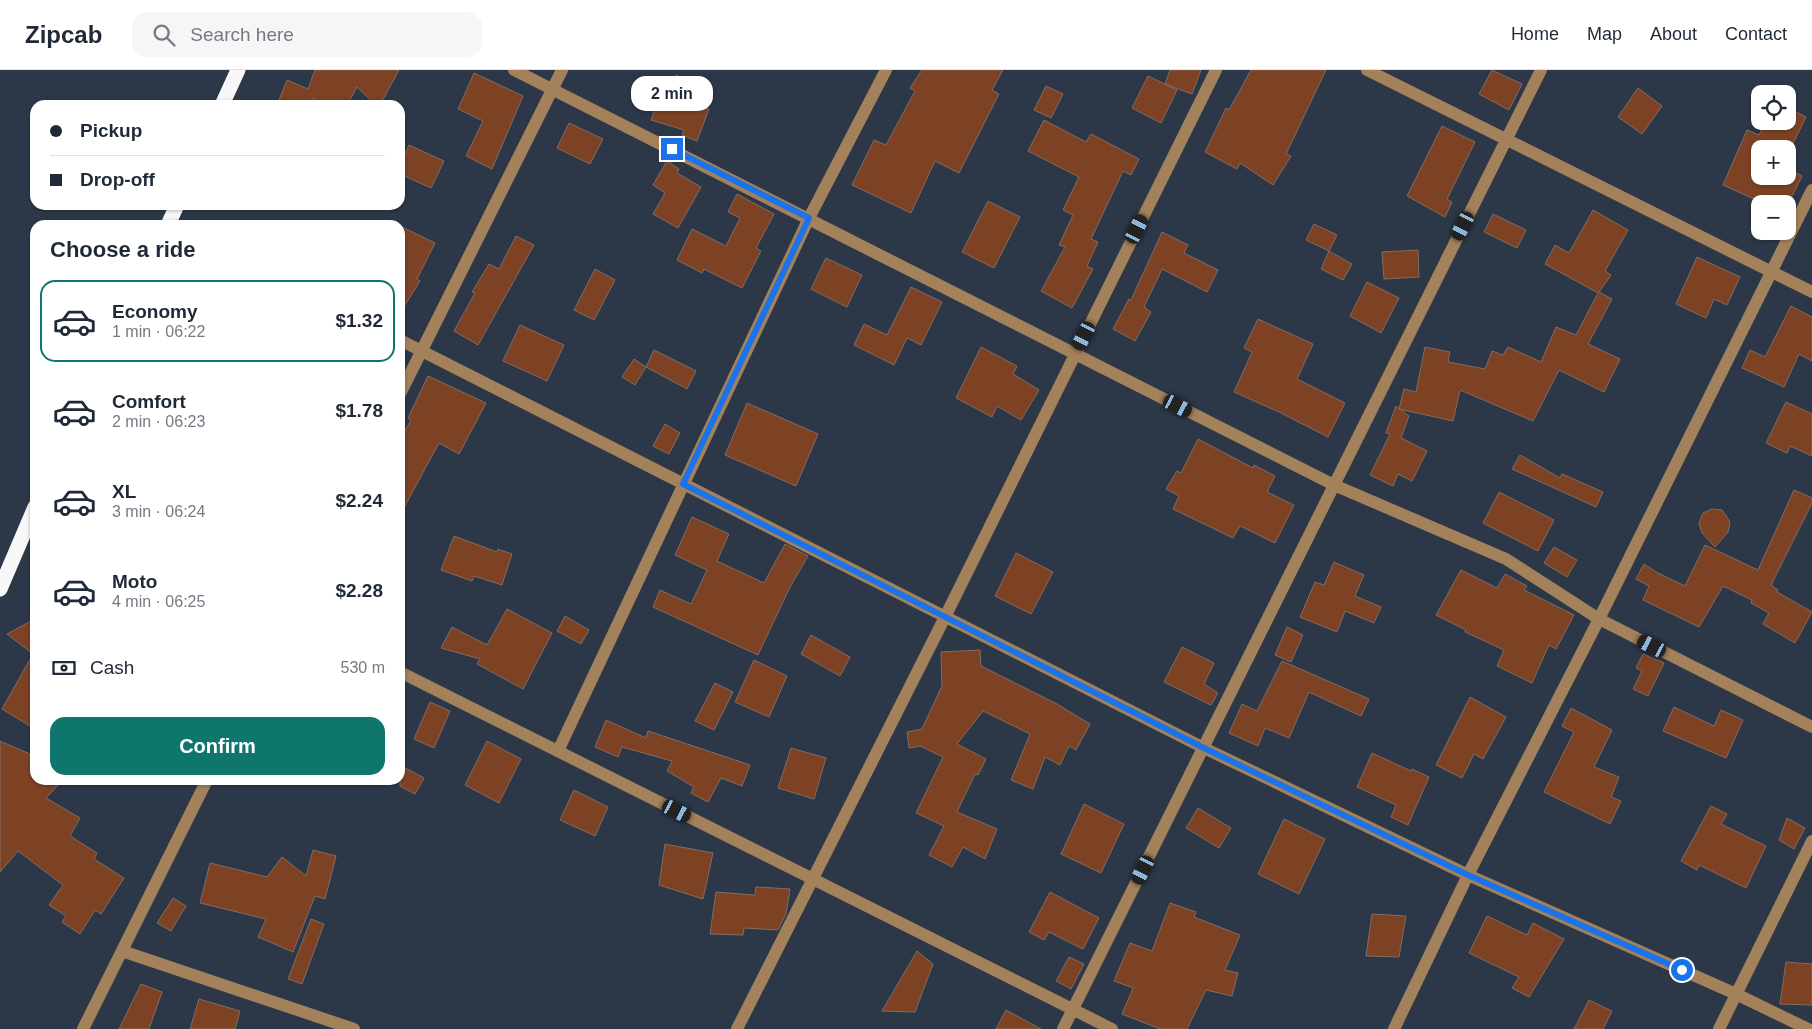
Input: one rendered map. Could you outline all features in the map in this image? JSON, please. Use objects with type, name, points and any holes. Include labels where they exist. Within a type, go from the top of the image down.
[{"type":"highway","points":[[224,100],[238,70]]},
{"type":"highway","points":[[0,589],[30,519]]},
{"type":"street","points":[[514,70],[1334,485],[1506,559],[1599,619],[1812,727]]},
{"type":"street","points":[[405,384],[562,70]]},
{"type":"street","points":[[558,751],[809,218],[886,70]]},
{"type":"street","points":[[737,1029],[945,617],[1216,70]]},
{"type":"street","points":[[1367,70],[1812,292]]},
{"type":"street","points":[[1063,1029],[1541,70]]},
{"type":"street","points":[[1394,1029],[1468,875],[1599,619],[1812,190]]},
{"type":"street","points":[[405,342],[1204,748],[1468,875],[1736,994],[1808,1029]]},
{"type":"street","points":[[405,674],[1112,1029]]},
{"type":"street","points":[[83,1029],[205,785]]},
{"type":"street","points":[[1719,1029],[1812,841]]},
{"type":"street","points":[[122,951],[354,1029]]},
{"type":"building","points":[[315,70],[399,70],[383,100],[371,100],[357,87],[350,100],[317,100],[313,98],[312,100],[279,100],[287,80],[308,89]]},
{"type":"building","points":[[922,70],[1003,70],[992,90],[999,94],[959,173],[935,161],[911,213],[852,185],[874,140],[886,145],[915,91],[910,88]]},
{"type":"building","points":[[1170,70],[1201,70],[1192,94],[1165,84]]},
{"type":"building","points":[[1251,70],[1326,70],[1286,154],[1291,156],[1273,185],[1240,163],[1237,169],[1205,152],[1226,108],[1229,110]]},
{"type":"building","points":[[1492,70],[1522,84],[1509,110],[1479,94]]},
{"type":"building","points":[[474,73],[523,96],[492,169],[466,156],[483,121],[458,109]]},
{"type":"building","points":[[676,75],[705,87],[698,105],[709,109],[697,141],[682,135],[684,130],[651,120],[657,103],[664,105]]},
{"type":"building","points":[[1148,76],[1177,90],[1161,123],[1132,108]]},
{"type":"building","points":[[1046,86],[1063,94],[1051,118],[1034,110]]},
{"type":"building","points":[[1638,88],[1662,106],[1642,134],[1618,117]]},
{"type":"building","points":[[1796,112],[1806,117],[1795,140],[1751,140],[1751,185],[1796,185],[1796,173],[1802,176],[1792,195],[1751,195],[1751,198],[1723,185],[1747,130],[1759,135],[1762,130],[1796,130]]},
{"type":"building","points":[[1044,120],[1086,142],[1091,134],[1139,159],[1131,175],[1123,171],[1091,239],[1098,242],[1087,266],[1093,269],[1072,308],[1041,291],[1065,247],[1059,245],[1073,215],[1063,210],[1079,177],[1028,151]]},
{"type":"building","points":[[569,123],[603,139],[590,164],[557,148]]},
{"type":"building","points":[[1442,126],[1475,142],[1447,199],[1452,202],[1445,217],[1407,196]]},
{"type":"building","points":[[409,145],[444,161],[431,188],[405,176],[405,154]]},
{"type":"building","points":[[667,161],[679,169],[677,173],[701,187],[678,228],[653,214],[665,193],[653,185]]},
{"type":"building","points":[[737,194],[774,214],[756,248],[761,251],[742,288],[704,269],[702,273],[677,260],[692,229],[726,246],[740,218],[728,212]]},
{"type":"building","points":[[988,201],[1020,217],[994,268],[962,252]]},
{"type":"building","points":[[1593,210],[1628,230],[1605,271],[1611,275],[1599,292],[1612,299],[1588,344],[1620,359],[1604,392],[1559,370],[1533,421],[1460,390],[1453,421],[1399,409],[1404,389],[1416,392],[1425,347],[1450,352],[1448,362],[1485,369],[1492,351],[1503,355],[1508,347],[1541,362],[1556,327],[1576,335],[1598,293],[1545,264],[1555,245],[1569,253]]},
{"type":"building","points":[[1493,214],[1526,230],[1517,248],[1484,232]]},
{"type":"building","points":[[1314,224],[1337,235],[1329,251],[1306,240]]},
{"type":"building","points":[[405,228],[435,243],[417,279],[420,281],[405,305]]},
{"type":"building","points":[[1162,232],[1188,245],[1184,253],[1218,270],[1207,292],[1162,269],[1144,307],[1151,312],[1135,341],[1113,329],[1129,299],[1131,300]]},
{"type":"building","points":[[516,236],[534,245],[478,345],[454,331],[475,293],[472,292],[489,264],[499,269]]},
{"type":"building","points":[[1418,250],[1419,277],[1384,279],[1382,252]]},
{"type":"building","points":[[1329,251],[1352,264],[1343,280],[1321,269]]},
{"type":"building","points":[[1697,257],[1740,277],[1727,305],[1714,299],[1706,318],[1676,304]]},
{"type":"building","points":[[826,258],[862,275],[847,307],[811,289]]},
{"type":"building","points":[[595,269],[615,280],[594,320],[574,310]]},
{"type":"building","points":[[1367,282],[1399,298],[1381,333],[1350,316]]},
{"type":"building","points":[[911,287],[942,302],[921,345],[907,338],[894,365],[854,345],[864,324],[887,335]]},
{"type":"building","points":[[1791,306],[1812,317],[1812,361],[1799,354],[1784,387],[1742,368],[1750,350],[1765,357]]},
{"type":"building","points":[[1258,319],[1313,344],[1297,379],[1345,403],[1328,437],[1234,392],[1252,352],[1244,348]]},
{"type":"building","points":[[520,325],[564,345],[547,381],[503,361]]},
{"type":"building","points":[[981,347],[1017,366],[1013,374],[1039,390],[1021,420],[997,406],[992,417],[956,398]]},
{"type":"building","points":[[654,350],[696,371],[687,389],[646,367]]},
{"type":"building","points":[[634,359],[646,367],[635,385],[622,377]]},
{"type":"building","points":[[428,376],[486,403],[459,454],[439,443],[405,506],[405,431],[411,420],[408,418]]},
{"type":"building","points":[[1786,402],[1812,414],[1812,456],[1790,446],[1787,453],[1766,443]]},
{"type":"building","points":[[747,403],[818,434],[796,486],[725,455]]},
{"type":"building","points":[[1396,406],[1409,416],[1401,438],[1427,451],[1412,481],[1398,474],[1393,486],[1370,475],[1390,434],[1386,433]]},
{"type":"building","points":[[665,424],[680,433],[669,454],[653,446]]},
{"type":"building","points":[[1198,439],[1253,468],[1254,465],[1275,476],[1267,492],[1294,505],[1275,543],[1240,526],[1233,538],[1173,509],[1179,496],[1166,489],[1177,471],[1181,473]]},
{"type":"building","points":[[1520,455],[1560,478],[1562,474],[1603,492],[1596,507],[1512,469]]},
{"type":"building","points":[[1794,490],[1812,498],[1812,503],[1771,585],[1778,590],[1777,592],[1812,612],[1795,643],[1763,624],[1769,613],[1751,603],[1752,600],[1723,586],[1699,627],[1643,600],[1649,586],[1636,579],[1644,564],[1685,586],[1705,545],[1758,570]]},
{"type":"building","points":[[1499,492],[1554,520],[1538,551],[1483,523]]},
{"type":"building","points":[[1712,509],[1722,510],[1730,522],[1728,532],[1715,547],[1702,533],[1699,523],[1703,513]]},
{"type":"building","points":[[692,517],[729,534],[717,561],[764,583],[785,544],[808,556],[790,587],[758,655],[653,607],[660,590],[691,604],[707,570],[675,555]]},
{"type":"building","points":[[454,536],[497,552],[498,549],[512,554],[502,585],[474,576],[472,581],[441,570]]},
{"type":"building","points":[[1554,547],[1577,560],[1567,577],[1544,563]]},
{"type":"building","points":[[1016,553],[1053,572],[1031,614],[995,596]]},
{"type":"building","points":[[1334,562],[1364,575],[1355,596],[1381,607],[1374,623],[1345,611],[1337,632],[1300,617],[1315,582],[1324,585]]},
{"type":"building","points":[[1461,570],[1497,588],[1505,574],[1527,586],[1524,590],[1574,615],[1556,649],[1549,645],[1532,683],[1497,666],[1504,650],[1465,632],[1466,630],[1436,615]]},
{"type":"building","points":[[507,609],[552,633],[523,689],[477,664],[480,659],[441,648],[452,627],[487,645]]},
{"type":"building","points":[[565,616],[589,630],[581,644],[557,631]]},
{"type":"building","points":[[30,622],[30,652],[7,634]]},
{"type":"building","points":[[1287,627],[1303,635],[1291,662],[1275,655]]},
{"type":"building","points":[[811,635],[850,657],[840,676],[801,654]]},
{"type":"building","points":[[1182,647],[1214,663],[1204,684],[1218,693],[1211,705],[1164,682]]},
{"type":"building","points":[[980,650],[981,666],[1057,704],[1090,724],[1076,750],[1069,746],[1060,765],[1045,757],[1033,789],[1011,780],[1030,734],[983,711],[957,744],[986,759],[978,775],[975,774],[957,812],[997,829],[985,859],[963,847],[952,867],[929,855],[944,826],[916,813],[943,757],[920,746],[909,748],[907,732],[922,729],[942,686],[941,652]]},
{"type":"building","points":[[1643,654],[1664,663],[1648,696],[1633,689],[1642,671],[1636,668]]},
{"type":"building","points":[[30,659],[30,726],[2,709]]},
{"type":"building","points":[[754,660],[787,676],[769,717],[735,702]]},
{"type":"building","points":[[1282,661],[1369,699],[1361,716],[1309,692],[1289,738],[1265,728],[1258,746],[1229,733],[1242,704],[1257,711]]},
{"type":"building","points":[[715,683],[733,692],[714,730],[695,721]]},
{"type":"building","points":[[1470,697],[1506,717],[1483,759],[1474,754],[1462,778],[1436,765]]},
{"type":"building","points":[[430,702],[450,711],[434,748],[414,739]]},
{"type":"building","points":[[1674,707],[1714,726],[1721,710],[1743,720],[1726,758],[1663,731]]},
{"type":"building","points":[[1571,708],[1612,730],[1594,767],[1619,777],[1611,797],[1621,801],[1610,824],[1544,792],[1574,732],[1562,726]]},
{"type":"building","points":[[606,720],[646,738],[648,731],[750,765],[742,786],[721,778],[708,802],[691,793],[694,787],[667,771],[672,761],[622,747],[618,757],[595,747]]},
{"type":"building","points":[[0,741],[30,754],[30,785],[58,785],[46,798],[80,818],[70,836],[97,853],[94,859],[124,878],[101,914],[95,910],[80,934],[62,922],[66,916],[49,905],[63,885],[18,851],[0,872]]},
{"type":"building","points":[[487,741],[521,759],[499,803],[465,785]]},
{"type":"building","points":[[791,748],[826,758],[814,799],[778,788]]},
{"type":"building","points":[[1372,753],[1429,777],[1408,825],[1391,817],[1396,805],[1357,787]]},
{"type":"building","points":[[405,768],[424,778],[415,794],[400,786],[405,785]]},
{"type":"building","points":[[574,790],[608,807],[595,836],[560,820]]},
{"type":"building","points":[[1084,804],[1124,824],[1101,873],[1061,854]]},
{"type":"building","points":[[1711,806],[1727,814],[1721,824],[1766,846],[1746,888],[1699,865],[1697,870],[1681,861]]},
{"type":"building","points":[[1198,808],[1231,828],[1219,848],[1186,828]]},
{"type":"building","points":[[1787,818],[1805,828],[1794,849],[1779,840]]},
{"type":"building","points":[[1284,819],[1325,839],[1299,894],[1258,874]]},
{"type":"building","points":[[665,844],[713,853],[703,899],[659,885]]},
{"type":"building","points":[[313,850],[336,856],[325,899],[315,896],[293,952],[258,937],[266,919],[200,903],[210,863],[267,877],[282,857],[306,876]]},
{"type":"building","points":[[756,887],[790,889],[786,914],[778,930],[744,928],[743,935],[710,934],[716,892],[755,895]]},
{"type":"building","points":[[1050,892],[1099,918],[1083,949],[1049,932],[1044,940],[1029,932]]},
{"type":"building","points":[[173,898],[186,906],[171,931],[157,923]]},
{"type":"building","points":[[1170,903],[1196,912],[1194,917],[1240,935],[1225,970],[1238,973],[1232,996],[1206,990],[1187,1029],[1160,1029],[1122,1014],[1133,988],[1114,981],[1130,943],[1152,951]]},
{"type":"building","points":[[1372,914],[1406,916],[1399,957],[1366,956]]},
{"type":"building","points":[[1487,916],[1527,935],[1533,923],[1564,939],[1529,997],[1512,988],[1519,977],[1469,953]]},
{"type":"building","points":[[311,919],[324,924],[302,984],[288,979]]},
{"type":"building","points":[[917,951],[933,964],[915,1012],[882,1011]]},
{"type":"building","points":[[1069,957],[1084,964],[1071,989],[1056,981]]},
{"type":"building","points":[[1786,962],[1812,964],[1812,1005],[1780,1004]]},
{"type":"building","points":[[141,984],[162,992],[149,1029],[119,1029]]},
{"type":"building","points":[[199,999],[240,1011],[235,1029],[190,1029]]},
{"type":"building","points":[[1589,1000],[1612,1011],[1603,1029],[1574,1029]]},
{"type":"building","points":[[1006,1010],[1041,1029],[996,1029]]},
{"type":"route","points":[[672,149],[809,218],[683,484],[1204,748],[1468,875],[1682,970]]}]
